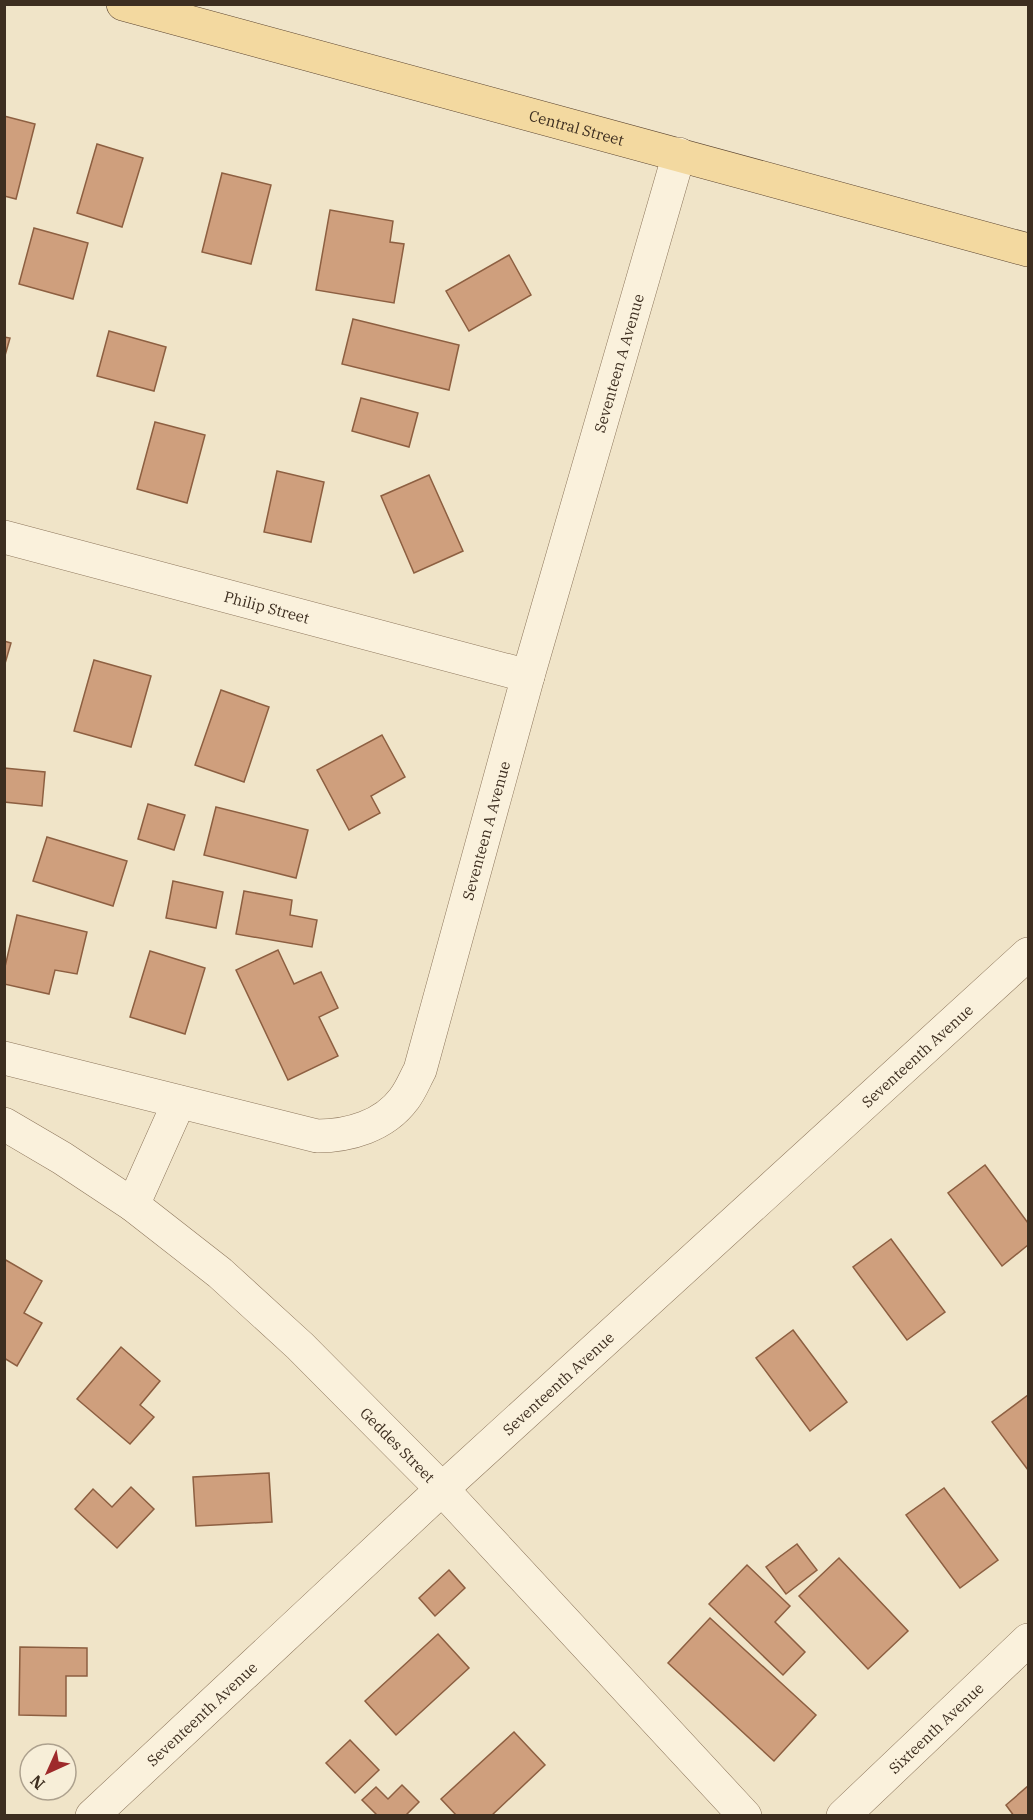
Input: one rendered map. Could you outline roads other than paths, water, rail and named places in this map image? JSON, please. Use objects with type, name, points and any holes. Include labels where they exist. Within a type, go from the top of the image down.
[{"type":"main road","name":"Central Street","points":[[123,4],[1029,250]]},
{"type":"street","name":"Seventeen A Avenue","points":[[4,1058],[317,1136],[337,1136],[358,1131],[380,1120],[404,1100],[420,1070],[528,676],[679,154]]},
{"type":"street","name":"Philip Street","points":[[4,537],[528,676]]},
{"type":"street","name":"Seventeenth Avenue","points":[[92,1815],[442,1489],[1029,954]]},
{"type":"street","points":[[133,1205],[179,1102]]},
{"type":"street","name":"Geddes Street","points":[[4,1124],[62,1158],[133,1205],[220,1273],[270,1318],[442,1489],[745,1815]]},
{"type":"street","name":"Sixteenth Avenue","points":[[843,1815],[1029,1640]]}]
